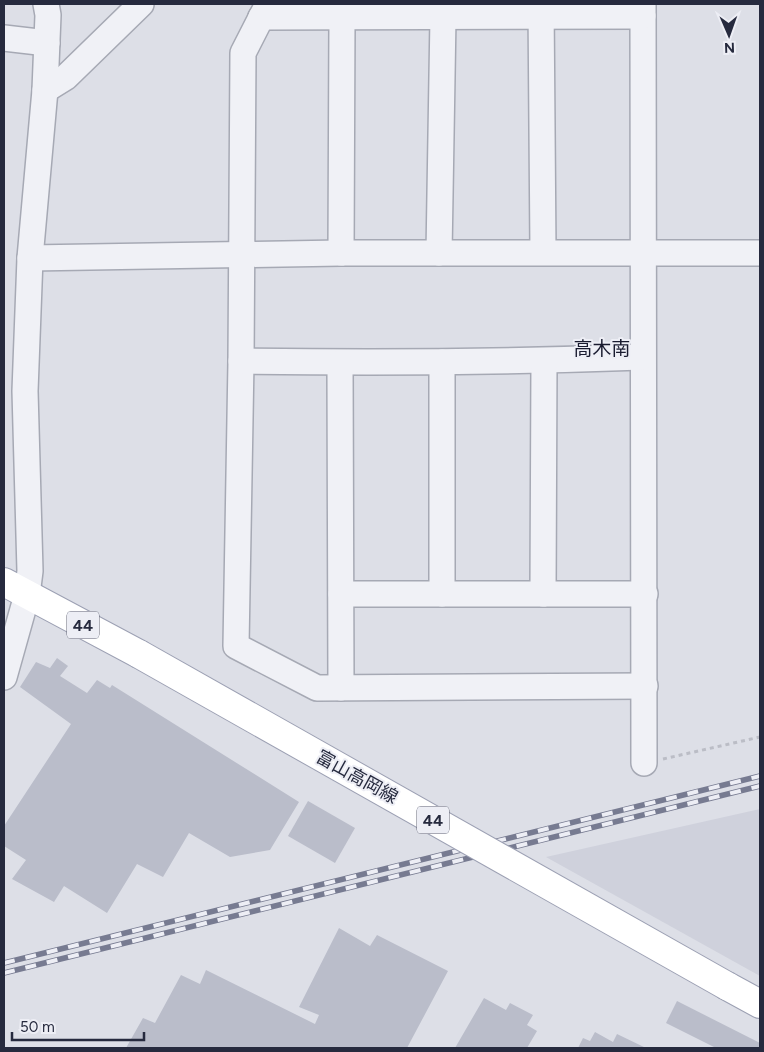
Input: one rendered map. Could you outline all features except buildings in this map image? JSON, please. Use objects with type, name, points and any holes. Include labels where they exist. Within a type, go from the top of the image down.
[{"type":"main road","name":"富山高岡線","points":[[4,582],[139,654],[760,1004]]},
{"type":"street","points":[[4,677],[27,595],[30,571],[25,391],[30,258],[45,90],[46,4]]},
{"type":"street","points":[[45,90],[66,77],[141,4]]},
{"type":"street","points":[[644,686],[317,688],[236,646],[244,53],[264,10],[342,18],[443,17],[541,10],[643,10],[644,253],[642,357],[645,594],[644,763]]},
{"type":"street","points":[[541,10],[543,252]]},
{"type":"street","points":[[439,253],[443,17]]},
{"type":"street","points":[[340,253],[342,18]]},
{"type":"street","points":[[4,38],[47,43]]},
{"type":"street","points":[[30,258],[340,253],[760,253]]},
{"type":"street","points":[[241,361],[340,363],[544,361],[642,357]]},
{"type":"street","points":[[543,594],[544,361]]},
{"type":"street","points":[[442,362],[442,594]]},
{"type":"street","points":[[340,363],[341,688]]},
{"type":"street","points":[[341,594],[645,594]]},
{"type":"path","points":[[644,763],[760,737]]},
{"type":"shaded area","points":[[760,809],[760,976],[546,857]]},
{"type":"railway","points":[[4,963],[760,776]]},
{"type":"railway","points":[[4,973],[760,786]]},
{"type":"district","name":"高木南","points":[[602,348]]}]
